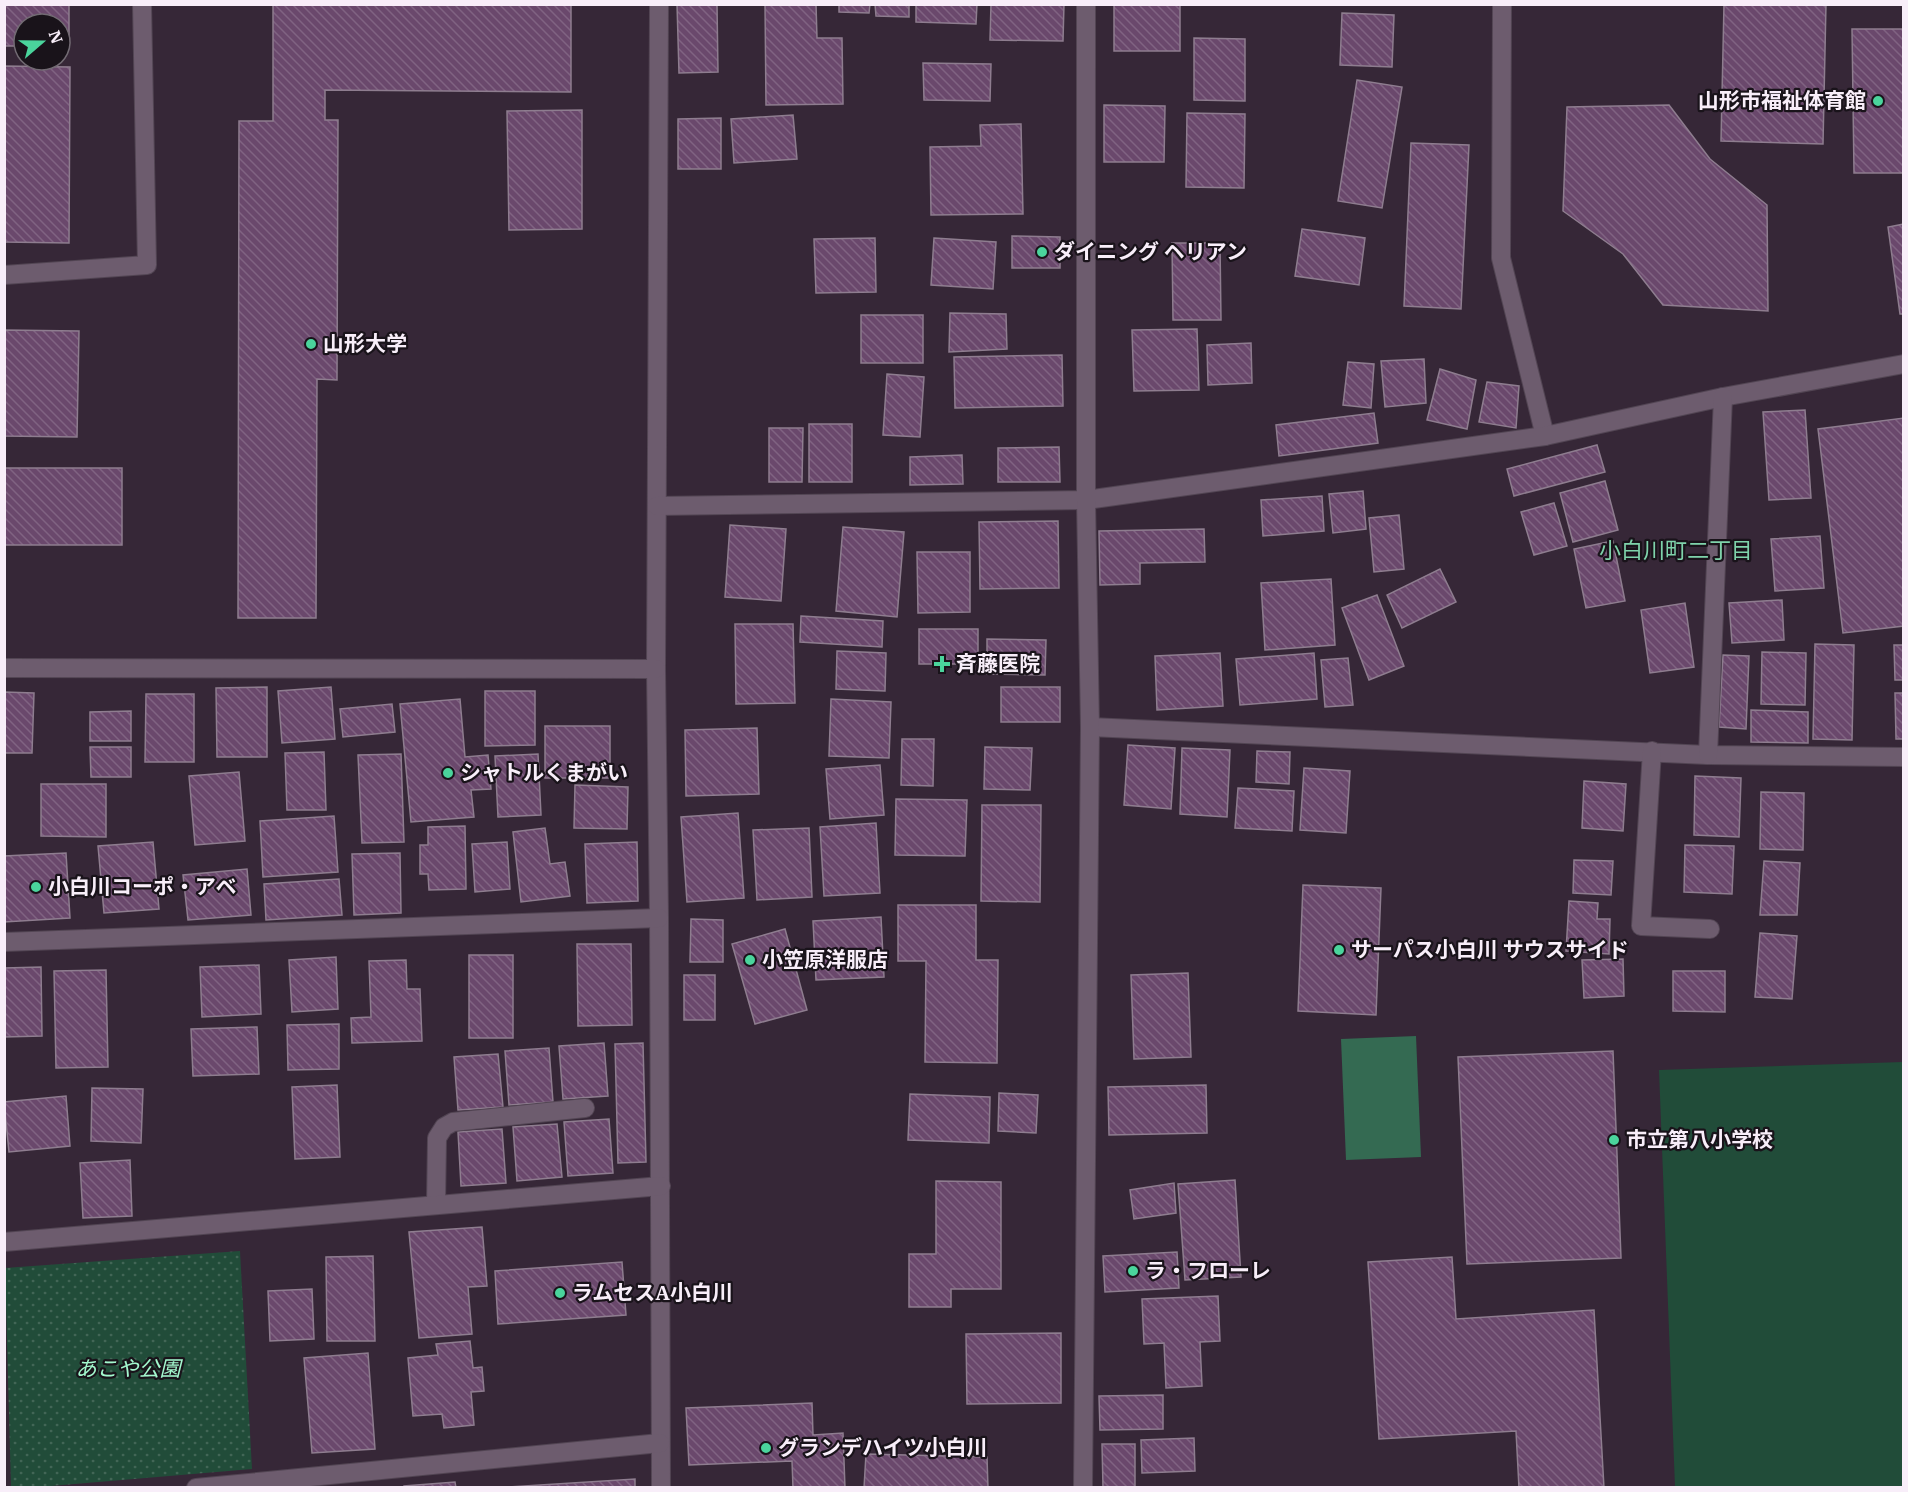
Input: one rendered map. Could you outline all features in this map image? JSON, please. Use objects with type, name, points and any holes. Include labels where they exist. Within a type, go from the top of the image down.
[{"type":"street","points":[[4,275],[147,265],[142,4]]},
{"type":"street","points":[[659,4],[656,669],[661,1186],[661,1488]]},
{"type":"street","points":[[1083,1488],[1090,727],[1086,500],[1086,4]]},
{"type":"street","points":[[1502,4],[1502,258],[1545,436]]},
{"type":"street","points":[[657,506],[1086,500],[1545,436],[1723,397],[1904,364]]},
{"type":"street","points":[[1708,755],[1723,397]]},
{"type":"street","points":[[4,668],[656,669]]},
{"type":"street","points":[[1090,727],[1708,755],[1904,757]]},
{"type":"street","points":[[1652,752],[1641,926],[1710,929]]},
{"type":"street","points":[[4,942],[659,918]]},
{"type":"street","points":[[436,1205],[437,1138],[444,1127],[453,1122],[585,1108]]},
{"type":"street","points":[[4,1242],[661,1186]]},
{"type":"street","points":[[196,1488],[660,1443]]},
{"type":"green space","points":[[1903,1062],[1903,1487],[1675,1487],[1659,1070]]},
{"type":"green space","name":"あこや公園","points":[[240,1251],[252,1469],[39,1487],[11,1487],[5,1268]]},
{"type":"shaded area","points":[[1416,1036],[1421,1157],[1346,1160],[1341,1039]]},
{"type":"building","points":[[4,4],[69,4],[69,12],[12,12],[12,46],[4,46]]},
{"type":"building","points":[[273,4],[571,4],[571,92],[325,90],[325,120],[338,120],[337,380],[317,379],[316,618],[238,618],[239,121],[273,121]]},
{"type":"building","points":[[677,4],[717,4],[718,72],[679,73]]},
{"type":"building","points":[[765,4],[816,4],[817,38],[842,38],[843,104],[766,105]]},
{"type":"building","points":[[839,4],[870,4],[869,13],[839,12]]},
{"type":"building","points":[[875,4],[909,4],[909,17],[876,16]]},
{"type":"building","points":[[916,4],[977,4],[976,24],[916,22]]},
{"type":"building","points":[[991,4],[1064,4],[1063,41],[990,40]]},
{"type":"building","points":[[1114,4],[1180,4],[1180,51],[1114,51]]},
{"type":"building","points":[[1724,4],[1826,4],[1823,144],[1721,141]]},
{"type":"building","points":[[1342,13],[1394,15],[1392,67],[1340,65]]},
{"type":"building","name":"山形市福祉体育館","points":[[1852,29],[1904,29],[1904,173],[1854,173]]},
{"type":"building","points":[[1194,38],[1245,39],[1245,101],[1194,100]]},
{"type":"building","points":[[923,63],[991,64],[990,101],[924,100]]},
{"type":"building","points":[[4,66],[12,66],[12,72],[70,72],[69,243],[4,242]]},
{"type":"building","points":[[1357,80],[1402,87],[1382,208],[1338,201]]},
{"type":"building","points":[[1104,105],[1165,106],[1164,162],[1104,162]]},
{"type":"building","points":[[1669,105],[1710,159],[1767,205],[1768,311],[1663,305],[1623,254],[1563,211],[1567,107]]},
{"type":"building","points":[[582,110],[582,229],[509,230],[507,111]]},
{"type":"building","points":[[1187,113],[1245,114],[1244,188],[1186,187]]},
{"type":"building","points":[[793,115],[797,159],[734,163],[731,119]]},
{"type":"building","points":[[721,118],[721,169],[678,169],[678,119]]},
{"type":"building","points":[[1021,124],[1023,214],[931,215],[930,147],[981,146],[980,125]]},
{"type":"building","points":[[1411,143],[1469,145],[1461,309],[1404,306]]},
{"type":"building","points":[[1904,224],[1904,314],[1900,314],[1888,227]]},
{"type":"building","points":[[1302,229],[1365,238],[1359,285],[1295,276]]},
{"type":"building","points":[[1012,236],[1060,237],[1060,268],[1012,268]]},
{"type":"building","points":[[875,238],[876,292],[816,293],[814,239]]},
{"type":"building","points":[[934,238],[996,242],[993,289],[931,285]]},
{"type":"building","points":[[1172,243],[1220,243],[1221,320],[1173,320]]},
{"type":"building","points":[[950,313],[1006,314],[1007,349],[949,352]]},
{"type":"building","points":[[861,315],[923,315],[923,363],[861,363]]},
{"type":"building","points":[[1197,329],[1199,390],[1134,391],[1132,330]]},
{"type":"building","points":[[4,330],[79,331],[77,437],[4,436]]},
{"type":"building","points":[[1251,343],[1252,383],[1208,385],[1207,345]]},
{"type":"building","points":[[1062,355],[1063,406],[955,408],[954,357]]},
{"type":"building","points":[[1424,359],[1426,403],[1385,407],[1381,361]]},
{"type":"building","points":[[1348,362],[1374,364],[1371,408],[1343,405]]},
{"type":"building","points":[[1440,369],[1476,380],[1467,429],[1427,420]]},
{"type":"building","points":[[887,374],[924,377],[920,437],[883,435]]},
{"type":"building","points":[[1487,382],[1519,386],[1516,428],[1479,422]]},
{"type":"building","points":[[1805,410],[1811,498],[1769,500],[1763,412]]},
{"type":"building","points":[[1374,413],[1378,443],[1279,456],[1276,425]]},
{"type":"building","points":[[1904,418],[1904,626],[1843,633],[1818,429]]},
{"type":"building","points":[[809,424],[852,424],[852,482],[809,482]]},
{"type":"building","points":[[769,428],[803,428],[802,482],[769,482]]},
{"type":"building","points":[[1597,445],[1605,472],[1514,496],[1507,469]]},
{"type":"building","points":[[1059,447],[1060,482],[998,482],[998,448]]},
{"type":"building","points":[[962,455],[963,484],[910,485],[910,457]]},
{"type":"building","points":[[4,468],[122,468],[122,545],[4,545]]},
{"type":"building","points":[[1605,481],[1618,530],[1573,542],[1560,493]]},
{"type":"building","points":[[1363,491],[1366,529],[1333,533],[1329,494]]},
{"type":"building","points":[[1322,496],[1324,531],[1263,536],[1261,500]]},
{"type":"building","points":[[1554,503],[1567,546],[1534,555],[1521,512]]},
{"type":"building","points":[[1399,515],[1404,569],[1374,572],[1369,518]]},
{"type":"building","points":[[1058,521],[1059,588],[980,589],[979,522]]},
{"type":"building","points":[[730,525],[786,529],[781,601],[725,597]]},
{"type":"building","points":[[843,527],[904,532],[897,617],[836,611]]},
{"type":"building","points":[[1204,529],[1205,562],[1140,563],[1140,584],[1100,585],[1099,531]]},
{"type":"building","points":[[1820,536],[1824,588],[1775,591],[1771,539]]},
{"type":"building","points":[[1613,541],[1625,601],[1586,608],[1574,549]]},
{"type":"building","points":[[917,552],[970,552],[970,612],[918,613]]},
{"type":"building","points":[[1440,569],[1456,602],[1402,628],[1387,595]]},
{"type":"building","points":[[1331,579],[1335,645],[1265,650],[1261,583]]},
{"type":"building","points":[[1377,595],[1404,666],[1369,680],[1342,608]]},
{"type":"building","points":[[1782,600],[1784,640],[1732,643],[1729,603]]},
{"type":"building","points":[[1685,603],[1694,667],[1650,673],[1641,610]]},
{"type":"building","points":[[801,616],[883,621],[882,647],[800,642]]},
{"type":"building","points":[[735,624],[793,624],[795,703],[736,704]]},
{"type":"building","points":[[919,629],[978,629],[978,664],[919,664]]},
{"type":"building","points":[[987,639],[1046,640],[1045,675],[987,674]]},
{"type":"building","points":[[1815,644],[1854,645],[1852,740],[1813,739]]},
{"type":"building","points":[[1894,645],[1904,645],[1904,680],[1895,680]]},
{"type":"building","points":[[837,651],[886,653],[885,691],[836,689]]},
{"type":"building","points":[[1762,652],[1806,653],[1805,705],[1761,704]]},
{"type":"building","points":[[1220,653],[1223,706],[1157,710],[1155,656]]},
{"type":"building","points":[[1314,653],[1317,699],[1240,705],[1236,659]]},
{"type":"building","points":[[1723,655],[1749,656],[1746,729],[1719,727]]},
{"type":"building","points":[[1348,658],[1353,705],[1325,707],[1321,660]]},
{"type":"building","points":[[267,687],[267,757],[217,757],[216,688]]},
{"type":"building","points":[[331,687],[335,739],[282,743],[278,691]]},
{"type":"building","points":[[1001,687],[1060,687],[1060,722],[1001,722]]},
{"type":"building","points":[[485,691],[535,691],[535,745],[485,746]]},
{"type":"building","points":[[4,692],[34,693],[32,753],[4,753]]},
{"type":"building","points":[[1895,693],[1904,693],[1904,739],[1896,739]]},
{"type":"building","points":[[146,694],[194,694],[194,762],[145,762]]},
{"type":"building","name":"シャトルくまがい","points":[[460,699],[465,757],[488,755],[491,789],[471,790],[474,817],[411,822],[400,704]]},
{"type":"building","points":[[831,699],[891,702],[889,758],[829,756]]},
{"type":"building","points":[[392,704],[395,732],[343,737],[340,709]]},
{"type":"building","points":[[1751,710],[1808,712],[1808,743],[1751,742]]},
{"type":"building","points":[[131,711],[131,741],[90,741],[90,712]]},
{"type":"building","points":[[545,726],[610,726],[610,778],[545,778]]},
{"type":"building","points":[[757,728],[759,794],[686,796],[685,730]]},
{"type":"building","points":[[902,739],[934,739],[933,786],[901,785]]},
{"type":"building","points":[[1128,745],[1175,748],[1171,809],[1124,805]]},
{"type":"building","points":[[90,747],[131,747],[131,777],[91,777]]},
{"type":"building","points":[[985,747],[1032,748],[1030,790],[984,789]]},
{"type":"building","points":[[1182,748],[1230,750],[1227,817],[1180,814]]},
{"type":"building","points":[[1257,751],[1290,752],[1289,784],[1256,782]]},
{"type":"building","points":[[324,752],[326,810],[287,810],[285,753]]},
{"type":"building","points":[[401,754],[404,842],[362,843],[358,755]]},
{"type":"building","points":[[538,754],[541,815],[498,817],[495,756]]},
{"type":"building","points":[[880,765],[884,815],[830,819],[826,769]]},
{"type":"building","points":[[1304,768],[1350,771],[1346,833],[1300,830]]},
{"type":"building","points":[[239,772],[245,841],[195,845],[189,776]]},
{"type":"building","points":[[1695,776],[1741,778],[1739,837],[1694,835]]},
{"type":"building","points":[[1584,781],[1626,784],[1623,831],[1582,828]]},
{"type":"building","points":[[41,784],[106,784],[106,837],[41,836]]},
{"type":"building","points":[[575,785],[628,787],[627,829],[574,828]]},
{"type":"building","points":[[1238,788],[1294,791],[1292,831],[1235,828]]},
{"type":"building","points":[[1761,792],[1804,793],[1803,850],[1760,849]]},
{"type":"building","points":[[896,799],[967,800],[965,856],[895,855]]},
{"type":"building","points":[[982,805],[1041,805],[1040,902],[981,901]]},
{"type":"building","points":[[738,813],[744,898],[687,902],[681,817]]},
{"type":"building","points":[[334,816],[338,872],[263,877],[260,821]]},
{"type":"building","points":[[876,823],[880,893],[824,896],[820,827]]},
{"type":"building","points":[[465,826],[466,889],[429,890],[428,874],[420,874],[420,845],[428,845],[428,827]]},
{"type":"building","points":[[545,828],[550,864],[565,862],[570,896],[521,902],[513,832]]},
{"type":"building","points":[[809,828],[812,897],[757,900],[753,830]]},
{"type":"building","points":[[153,842],[159,909],[104,913],[98,846]]},
{"type":"building","points":[[507,842],[510,889],[475,892],[472,844]]},
{"type":"building","points":[[637,842],[638,901],[587,903],[585,844]]},
{"type":"building","points":[[1685,845],[1734,846],[1732,894],[1684,892]]},
{"type":"building","name":"小白川コーポ・アベ","points":[[66,853],[70,918],[4,922],[4,856]]},
{"type":"building","points":[[400,853],[401,913],[354,915],[352,854]]},
{"type":"building","points":[[1574,860],[1613,861],[1611,895],[1573,893]]},
{"type":"building","points":[[1764,861],[1800,863],[1797,915],[1760,915]]},
{"type":"building","points":[[247,869],[251,915],[188,920],[183,875]]},
{"type":"building","points":[[339,879],[342,915],[266,920],[264,884]]},
{"type":"building","name":"サーパス小白川 サウスサイド","points":[[1303,885],[1381,888],[1376,1015],[1298,1011]]},
{"type":"building","points":[[1569,901],[1598,903],[1597,919],[1610,919],[1609,954],[1566,951]]},
{"type":"building","points":[[898,905],[976,905],[976,960],[998,960],[997,1063],[925,1062],[926,961],[898,961]]},
{"type":"building","points":[[881,917],[884,977],[816,980],[813,921]]},
{"type":"building","points":[[691,919],[723,920],[723,962],[690,962]]},
{"type":"building","points":[[785,929],[807,1010],[755,1024],[732,944]]},
{"type":"building","points":[[1760,933],[1797,936],[1792,999],[1755,997]]},
{"type":"building","points":[[577,944],[631,944],[632,1025],[578,1026]]},
{"type":"building","points":[[469,955],[513,955],[513,1038],[469,1038]]},
{"type":"building","points":[[336,957],[338,1009],[292,1012],[289,960]]},
{"type":"building","points":[[1623,959],[1624,996],[1584,998],[1582,960]]},
{"type":"building","points":[[406,960],[407,989],[420,989],[422,1041],[352,1043],[351,1018],[371,1017],[369,961]]},
{"type":"building","points":[[259,965],[261,1014],[202,1017],[200,967]]},
{"type":"building","points":[[41,967],[42,1036],[4,1037],[4,968]]},
{"type":"building","points":[[106,970],[108,1067],[56,1068],[54,971]]},
{"type":"building","points":[[1673,971],[1725,971],[1725,1012],[1673,1011]]},
{"type":"building","points":[[1188,973],[1191,1057],[1134,1059],[1131,975]]},
{"type":"building","points":[[684,975],[715,975],[715,1020],[684,1020]]},
{"type":"building","points":[[339,1024],[339,1069],[288,1070],[287,1025]]},
{"type":"building","points":[[257,1027],[259,1074],[193,1076],[191,1029]]},
{"type":"building","points":[[604,1043],[608,1096],[563,1099],[559,1046]]},
{"type":"building","points":[[643,1043],[646,1162],[618,1163],[615,1044]]},
{"type":"building","points":[[549,1048],[553,1102],[509,1105],[505,1051]]},
{"type":"building","points":[[1613,1051],[1621,1258],[1467,1264],[1458,1057]]},
{"type":"building","points":[[498,1054],[503,1107],[458,1110],[454,1057]]},
{"type":"building","points":[[337,1085],[340,1157],[295,1159],[292,1087]]},
{"type":"building","points":[[1206,1085],[1207,1133],[1109,1135],[1108,1087]]},
{"type":"building","points":[[92,1088],[143,1089],[141,1143],[91,1141]]},
{"type":"building","points":[[999,1093],[1038,1095],[1036,1133],[998,1131]]},
{"type":"building","points":[[910,1094],[990,1097],[989,1143],[908,1140]]},
{"type":"building","points":[[66,1096],[70,1146],[9,1152],[4,1102]]},
{"type":"building","points":[[609,1119],[613,1173],[568,1176],[564,1122]]},
{"type":"building","points":[[557,1124],[562,1177],[517,1181],[513,1127]]},
{"type":"building","points":[[502,1129],[506,1183],[461,1186],[458,1132]]},
{"type":"building","points":[[130,1160],[132,1216],[83,1218],[80,1163]]},
{"type":"building","points":[[1235,1180],[1241,1277],[1185,1280],[1178,1184]]},
{"type":"building","points":[[936,1181],[1001,1182],[1001,1289],[951,1289],[951,1307],[909,1307],[909,1254],[936,1254]]},
{"type":"building","points":[[1174,1183],[1176,1213],[1134,1219],[1130,1190]]},
{"type":"building","points":[[482,1227],[487,1286],[468,1287],[472,1334],[419,1338],[409,1232]]},
{"type":"building","points":[[1177,1252],[1179,1288],[1105,1292],[1103,1256]]},
{"type":"building","points":[[373,1256],[375,1341],[327,1341],[326,1257]]},
{"type":"building","points":[[1452,1257],[1456,1319],[1594,1310],[1604,1488],[1519,1488],[1516,1431],[1379,1439],[1368,1262]]},
{"type":"building","name":"ラムセスA小白川","points":[[622,1262],[626,1315],[498,1324],[495,1271]]},
{"type":"building","points":[[312,1289],[314,1339],[270,1341],[268,1291]]},
{"type":"building","points":[[1218,1296],[1220,1341],[1200,1342],[1202,1386],[1166,1388],[1164,1343],[1144,1344],[1142,1299]]},
{"type":"building","points":[[1061,1333],[1061,1403],[967,1404],[966,1334]]},
{"type":"building","points":[[470,1341],[473,1368],[482,1367],[484,1391],[471,1392],[474,1425],[444,1428],[442,1414],[413,1416],[408,1358],[438,1355],[436,1344]]},
{"type":"building","points":[[368,1353],[375,1449],[312,1453],[304,1358]]},
{"type":"building","points":[[1163,1395],[1163,1429],[1100,1430],[1099,1396]]},
{"type":"building","name":"グランデハイツ小白川","points":[[812,1403],[813,1435],[843,1433],[845,1488],[793,1488],[792,1461],[689,1465],[686,1408]]},
{"type":"building","points":[[1194,1438],[1195,1471],[1142,1473],[1141,1440]]},
{"type":"building","points":[[1102,1444],[1135,1444],[1135,1488],[1103,1488]]},
{"type":"building","points":[[866,1454],[987,1457],[988,1488],[864,1488]]},
{"type":"building","points":[[635,1479],[635,1488],[508,1487]]},
{"type":"building","points":[[455,1482],[456,1488],[404,1488],[404,1486]]},
{"type":"place","name":"山形市福祉体育館","points":[[1878,101]]},
{"type":"place","name":"ダイニング ヘリアン","points":[[1042,252]]},
{"type":"place","name":"山形大学","points":[[311,344]]},
{"type":"place","name":"斉藤医院","points":[[942,664]]},
{"type":"place","name":"シャトルくまがい","points":[[448,773]]},
{"type":"place","name":"小白川コーポ・アベ","points":[[36,887]]},
{"type":"place","name":"サーパス小白川 サウスサイド","points":[[1339,950]]},
{"type":"place","name":"小笠原洋服店","points":[[750,960]]},
{"type":"place","name":"市立第八小学校","points":[[1614,1140]]},
{"type":"place","name":"ラ・フローレ","points":[[1133,1271]]},
{"type":"place","name":"ラムセスA小白川","points":[[560,1293]]},
{"type":"place","name":"グランデハイツ小白川","points":[[766,1448]]},
{"type":"district","name":"小白川町二丁目","points":[[1676,550]]}]
